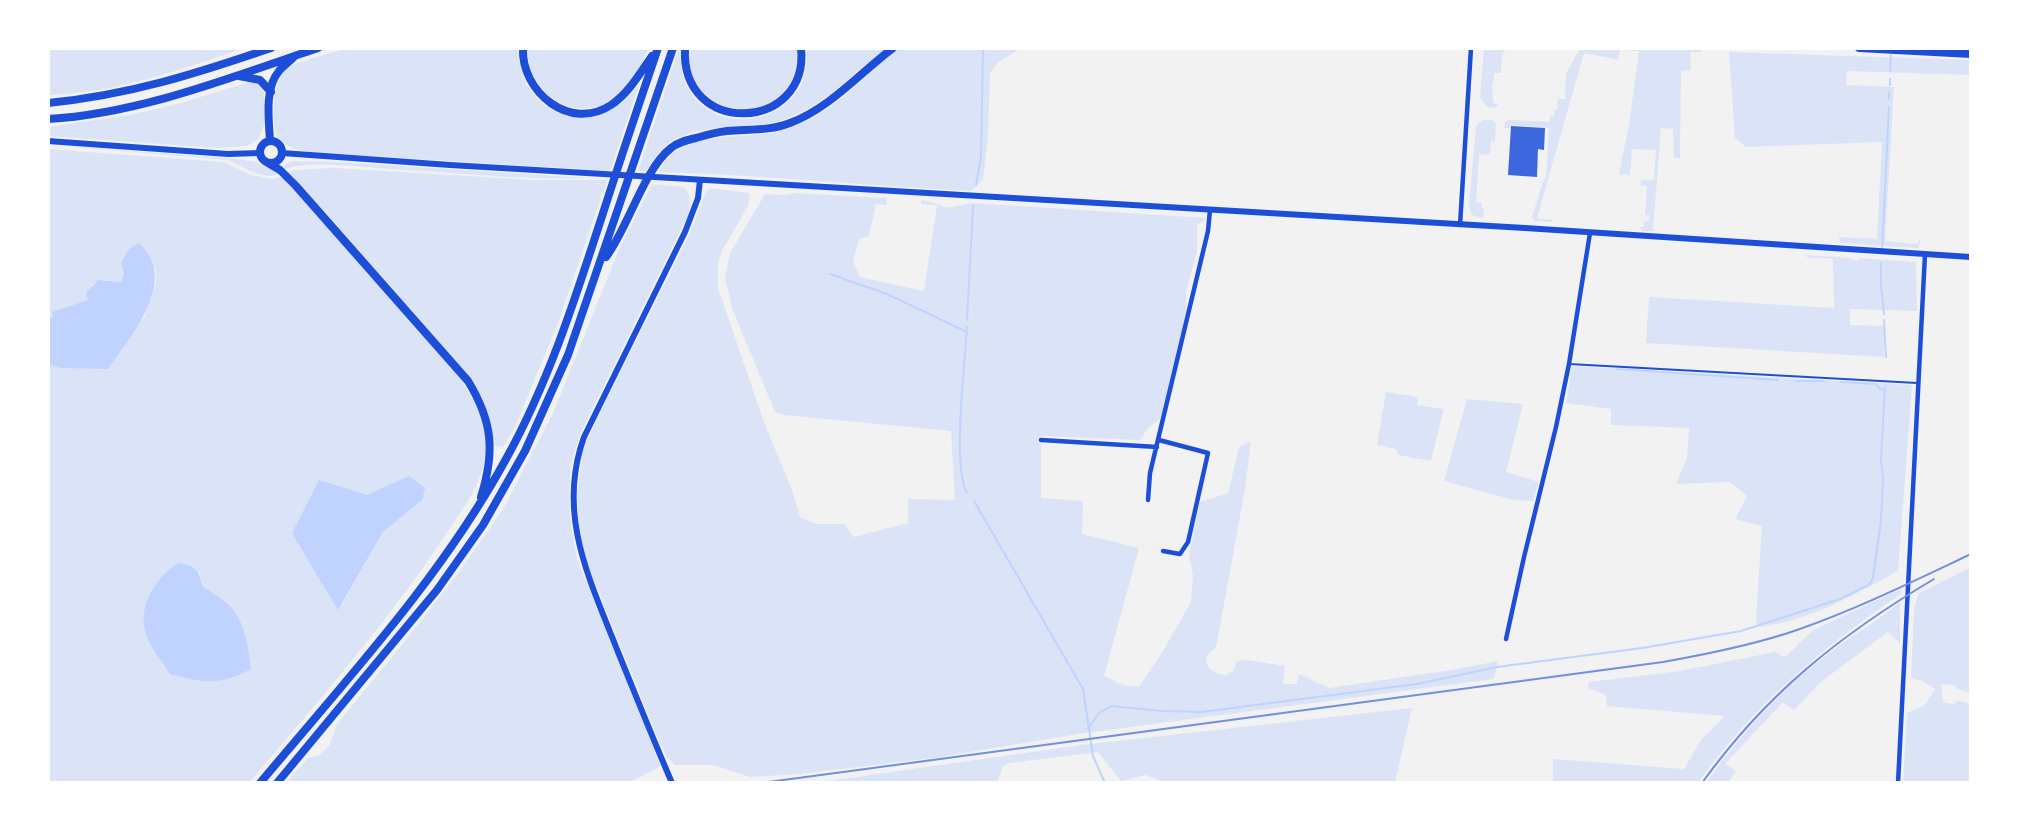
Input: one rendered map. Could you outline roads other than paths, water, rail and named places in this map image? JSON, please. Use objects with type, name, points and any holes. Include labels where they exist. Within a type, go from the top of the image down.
[{"type":"highway","points":[[523,48],[525,72],[530,83],[545,100],[561,108],[587,113],[604,109],[622,96],[636,81],[657,48]]},
{"type":"highway","points":[[260,783],[431,575],[476,512],[507,459],[549,371],[657,48]]},
{"type":"highway","points":[[277,783],[437,590],[483,525],[525,451],[559,379],[673,48]]},
{"type":"highway","points":[[685,48],[686,71],[689,81],[697,92],[705,100],[724,111],[744,115],[768,108],[791,90],[800,71],[801,48]]},
{"type":"highway","points":[[600,265],[615,245],[661,158],[671,148],[683,142],[718,132],[775,128],[802,118],[845,88],[893,48]]},
{"type":"highway","points":[[268,163],[283,173],[308,199],[474,390],[485,417],[491,451],[489,471],[476,512]]},
{"type":"main road","points":[[48,103],[140,89],[199,73],[271,48]]},
{"type":"main road","points":[[48,119],[135,105],[236,76],[318,48]]},
{"type":"main road","points":[[1859,48],[1971,54]]},
{"type":"main road","points":[[270,141],[271,92],[277,74],[297,55]]},
{"type":"main road","points":[[236,76],[260,80],[271,92]]},
{"type":"main road","points":[[270,141],[279,145],[282,153],[277,161],[268,163],[260,153],[262,146],[270,141]]},
{"type":"street","points":[[1460,225],[1471,48]]},
{"type":"street","points":[[48,141],[228,154],[260,153]]},
{"type":"street","points":[[282,153],[324,158],[1971,256]]},
{"type":"street","points":[[672,783],[585,568],[576,535],[573,489],[577,456],[584,437],[685,232],[696,204],[700,180]]},
{"type":"street","points":[[1148,500],[1150,473],[1208,231],[1210,210]]},
{"type":"street","points":[[1506,639],[1556,427],[1569,364],[1590,233]]},
{"type":"street","points":[[1898,783],[1925,254]]},
{"type":"street","points":[[1041,440],[1157,447]]},
{"type":"street","points":[[1159,440],[1208,453],[1188,542],[1180,554],[1163,551]]},
{"type":"lane","points":[[1569,364],[1919,383]]},
{"type":"water","points":[[139,243],[150,258],[155,274],[153,290],[148,308],[139,324],[108,369],[62,368],[48,364],[48,321],[53,316],[52,312],[88,300],[86,293],[98,280],[121,282],[124,274],[121,262],[129,249]]},
{"type":"water","points":[[409,476],[425,488],[422,500],[383,532],[338,610],[292,533],[319,480],[367,495]]},
{"type":"water","points":[[178,563],[195,569],[203,587],[233,609],[245,633],[251,669],[230,678],[211,681],[170,674],[149,642],[144,626],[144,615],[149,595],[161,578]]},
{"type":"waterway","points":[[976,185],[981,157],[983,48]]},
{"type":"waterway","points":[[1890,71],[1891,55]]},
{"type":"waterway","points":[[1890,79],[1890,85]]},
{"type":"waterway","points":[[1889,92],[1889,99]]},
{"type":"waterway","points":[[1882,251],[1889,107]]},
{"type":"waterway","points":[[967,320],[973,206]]},
{"type":"waterway","points":[[1881,263],[1884,314]]},
{"type":"waterway","points":[[830,274],[887,294],[967,332]]},
{"type":"waterway","points":[[1884,320],[1886,357]]},
{"type":"waterway","points":[[967,327],[960,438],[960,461],[967,493]]},
{"type":"waterway","points":[[1617,369],[1778,380]]},
{"type":"waterway","points":[[1796,381],[1824,381]]},
{"type":"waterway","points":[[1841,382],[1876,384],[1880,389],[1885,390]]},
{"type":"waterway","points":[[1088,729],[1099,713],[1111,706],[1202,712],[1417,684],[1497,667],[1642,648],[1741,631],[1840,599],[1870,584],[1873,578],[1881,520],[1883,479],[1881,459],[1885,387]]},
{"type":"waterway","points":[[974,501],[1083,689],[1093,756],[1105,783]]},
{"type":"railway","points":[[761,783],[1697,656],[1764,640],[1819,622],[1971,554]]},
{"type":"railway","points":[[1702,783],[1752,721],[1807,669],[1867,622],[1934,579]]}]
